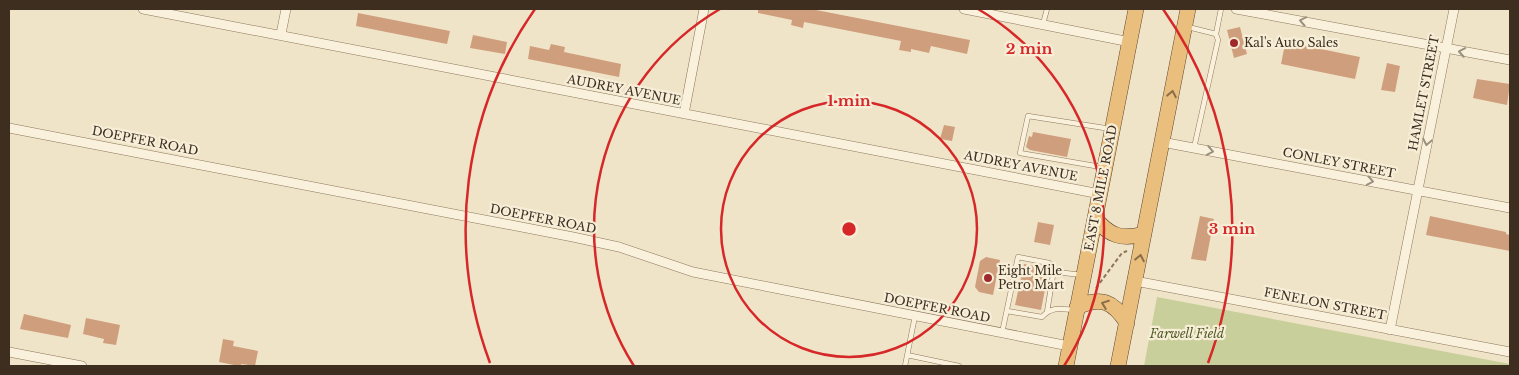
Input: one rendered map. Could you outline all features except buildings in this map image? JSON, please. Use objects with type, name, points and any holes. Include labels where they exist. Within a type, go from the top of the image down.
[{"type":"highway","name":"EAST 8 MILE ROAD","points":[[1066,366],[1136,9]]},
{"type":"highway","points":[[1118,366],[1188,9]]},
{"type":"highway","points":[[1095,218],[1109,233],[1118,238],[1144,234]]},
{"type":"highway","points":[[1077,309],[1088,302],[1101,301],[1114,307],[1126,323]]},
{"type":"street","name":"AUDREY AVENUE","points":[[143,9],[281,34],[1100,194]]},
{"type":"street","points":[[281,34],[286,9]]},
{"type":"street","points":[[684,114],[704,9]]},
{"type":"street","points":[[964,9],[1130,42]]},
{"type":"street","points":[[1236,9],[1510,60]]},
{"type":"street","name":"HAMLET STREET","points":[[1390,330],[1454,9]]},
{"type":"street","name":"DOEPFER ROAD","points":[[9,128],[582,239],[619,247],[694,272],[1070,346]]},
{"type":"street","name":"CONLEY STREET","points":[[1162,142],[1510,208]]},
{"type":"street","name":"FENELON STREET","points":[[1135,281],[1510,352]]},
{"type":"street","points":[[9,352],[82,366]]},
{"type":"lane","points":[[1043,24],[1047,9]]},
{"type":"lane","points":[[1194,148],[1218,40],[1216,34],[1221,9]]},
{"type":"lane","points":[[1185,27],[1216,34]]},
{"type":"lane","points":[[1105,168],[1020,152],[1028,116],[1112,129]]},
{"type":"lane","points":[[1002,333],[1018,257],[1049,263],[1056,272],[1084,275]]},
{"type":"lane","points":[[1047,312],[1054,269]]},
{"type":"lane","points":[[1007,311],[1042,317],[1055,308],[1077,309]]},
{"type":"lane","points":[[905,366],[915,316]]},
{"type":"lane","points":[[907,355],[959,366]]},
{"type":"path","points":[[1093,289],[1097,288],[1122,252],[1126,251]]},
{"type":"green space","name":"Farwell Field","points":[[1157,297],[1510,364],[1510,366],[1144,366]]},
{"type":"place","name":"Kal's Auto Sales","points":[[1234,43]]},
{"type":"place","name":"Eight Mile Petro Mart","points":[[988,278]]}]
